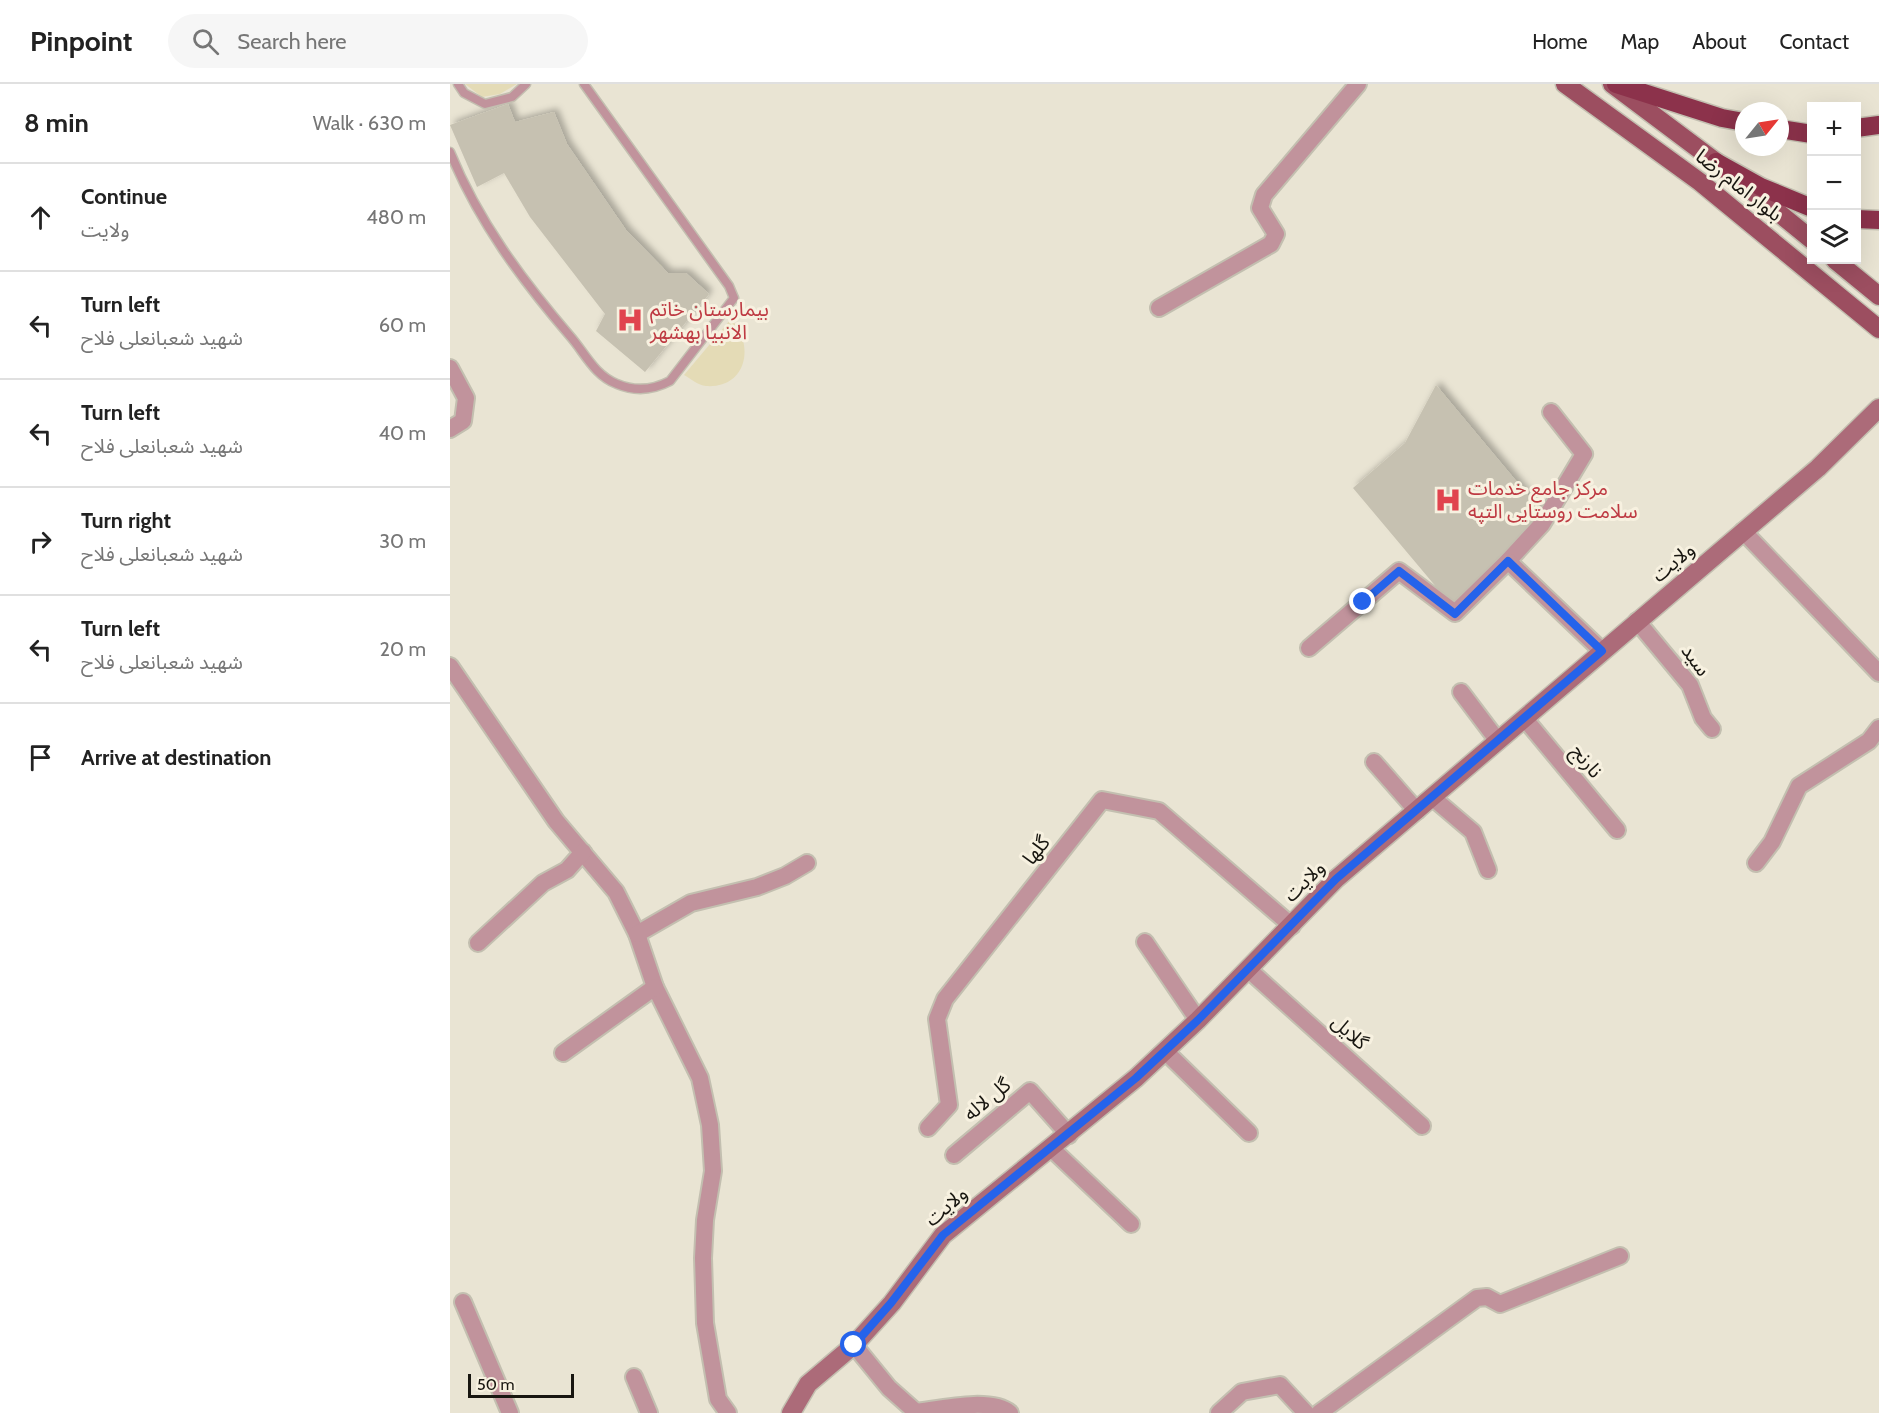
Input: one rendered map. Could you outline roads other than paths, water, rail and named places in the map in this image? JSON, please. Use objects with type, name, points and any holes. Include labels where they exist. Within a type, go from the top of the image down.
[{"type":"highway","points":[[1616,84],[1735,120]]},
{"type":"highway","points":[[1861,127],[1879,125]]},
{"type":"highway","points":[[1789,130],[1807,133]]},
{"type":"highway","points":[[1716,162],[1761,187],[1807,206]]},
{"type":"highway","points":[[1861,219],[1879,220]]},
{"type":"main road","name":"بلوار امام رضا","points":[[1565,84],[1700,182],[1879,329]]},
{"type":"main road","name":"بلوار امام رضا","points":[[1612,84],[1716,162],[1807,236]]},
{"type":"main road","points":[[1840,264],[1879,296]]},
{"type":"street","points":[[1159,308],[1271,244],[1276,234],[1260,208],[1264,195],[1358,84]]},
{"type":"street","points":[[450,368],[466,398],[463,421],[450,429]]},
{"type":"street","name":"ولایت","points":[[791,1413],[808,1384],[854,1345],[891,1303],[943,1235],[1052,1149],[1165,1051],[1249,970],[1336,879],[1818,468],[1879,408]]},
{"type":"street","points":[[1309,648],[1399,571],[1455,614],[1542,524],[1584,454],[1551,412]]},
{"type":"street","points":[[1743,531],[1879,673]]},
{"type":"street","points":[[1508,561],[1602,651]]},
{"type":"street","name":"سید","points":[[1637,621],[1690,685],[1703,718],[1712,729]]},
{"type":"street","points":[[450,666],[556,821],[616,892],[637,934],[655,987],[700,1078],[710,1125],[713,1171],[702,1258],[705,1323],[718,1398],[728,1413]]},
{"type":"street","points":[[1461,692],[1498,741]]},
{"type":"street","name":"نارنج","points":[[1525,719],[1617,830]]},
{"type":"street","points":[[1756,863],[1773,842],[1799,786],[1876,741]]},
{"type":"street","points":[[1374,762],[1417,811]]},
{"type":"street","points":[[1433,798],[1473,832],[1488,870]]},
{"type":"street","name":"گلها","points":[[928,1128],[949,1105],[937,1019],[945,999],[1102,800],[1159,811],[1292,926]]},
{"type":"street","points":[[478,943],[543,883],[567,870],[583,852]]},
{"type":"street","points":[[637,934],[691,903],[757,887],[785,876],[807,863]]},
{"type":"street","points":[[1145,942],[1198,1020]]},
{"type":"street","name":"گلایل","points":[[1249,970],[1422,1126]]},
{"type":"street","points":[[563,1053],[655,987]]},
{"type":"street","points":[[1165,1051],[1249,1133]]},
{"type":"street","name":"گل لاله","points":[[954,1155],[1030,1091],[1069,1134]]},
{"type":"street","points":[[1052,1149],[1131,1224]]},
{"type":"street","points":[[1319,1413],[1477,1298],[1487,1297],[1500,1304],[1620,1256]]},
{"type":"street","points":[[463,1302],[510,1413]]},
{"type":"street","points":[[854,1345],[889,1388],[916,1412],[963,1406],[1002,1406],[1010,1413]]},
{"type":"street","points":[[634,1377],[650,1413]]},
{"type":"street","points":[[1219,1413],[1242,1392],[1280,1385],[1306,1413]]},
{"type":"lane","points":[[458,84],[471,98],[484,104],[512,97],[526,84]]},
{"type":"lane","points":[[450,152],[471,201],[524,280],[597,371],[616,384],[636,390],[658,387],[670,381],[734,298],[729,286],[584,84]]},
{"type":"place","name":"بیمارستان خاتم الانبیا بهشهر","points":[[630,320]]},
{"type":"place","name":"مرکز جامع خدمات سلامت روستایی التپه","points":[[1448,500]]}]
